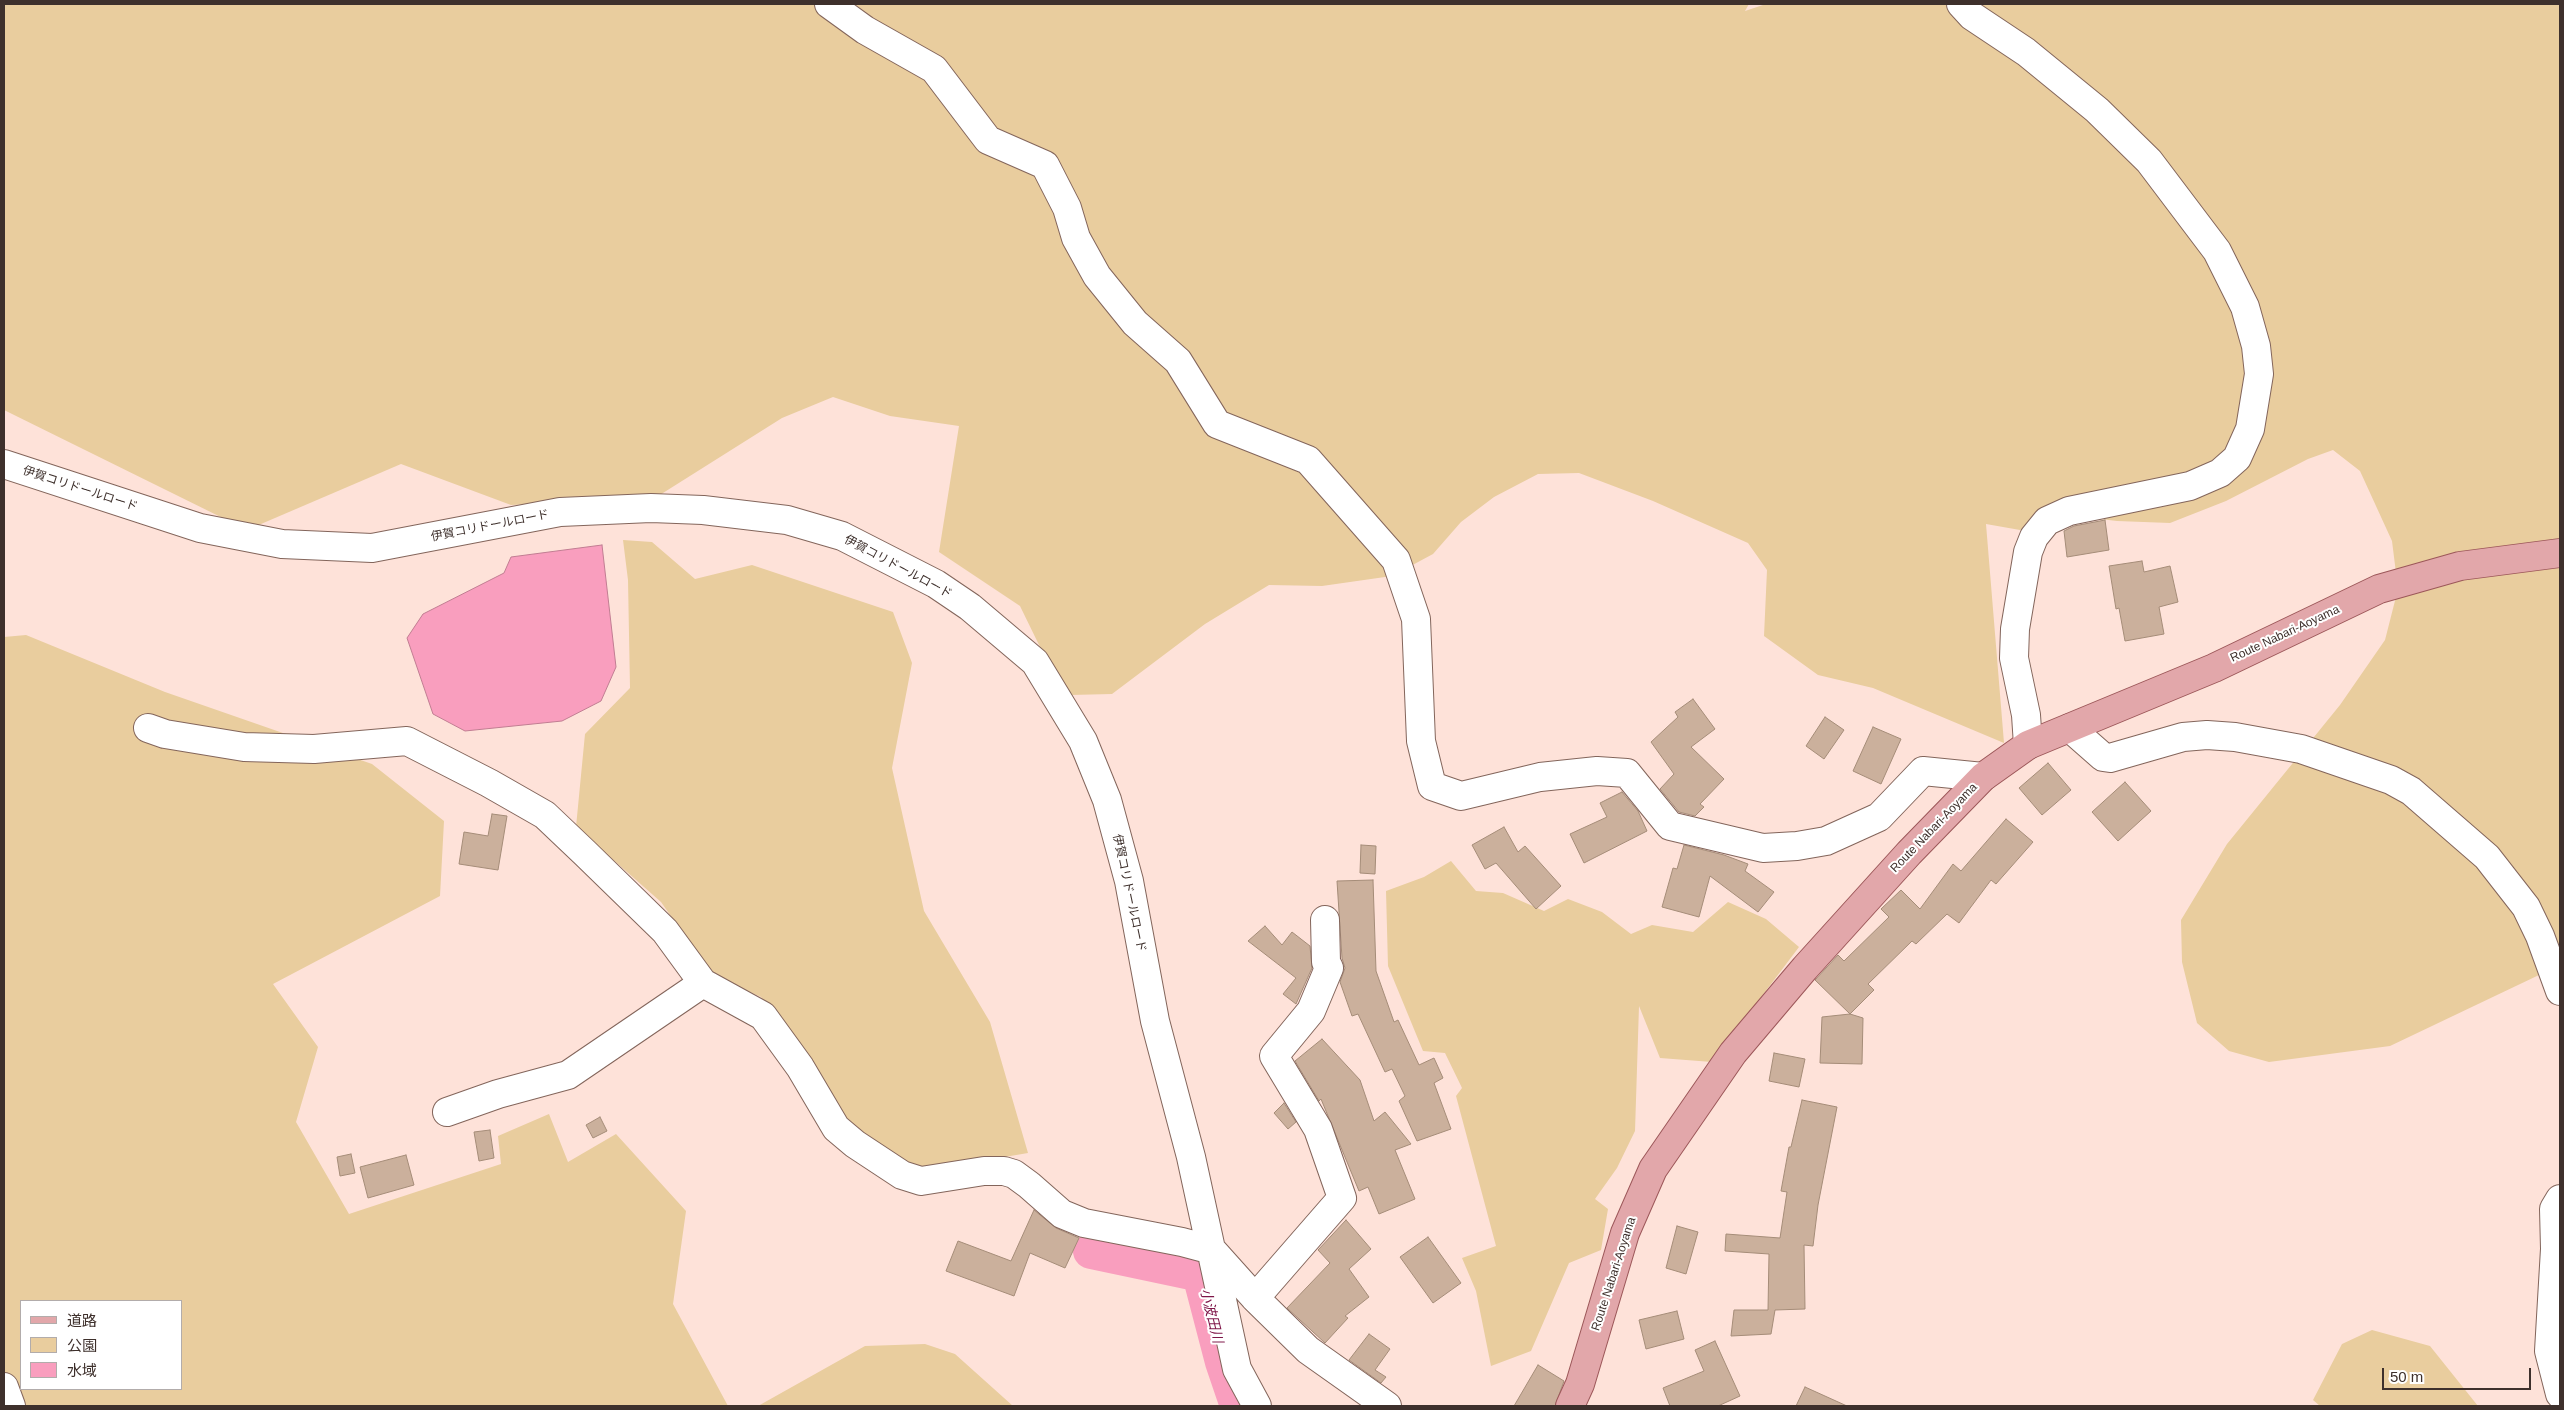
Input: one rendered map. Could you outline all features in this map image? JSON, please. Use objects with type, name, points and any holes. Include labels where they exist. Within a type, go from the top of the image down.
[{"type":"main road","name":"Route Nabari-Aoyama","points":[[1570,1406],[1580,1384],[1625,1233],[1653,1169],[1733,1053],[1857,910],[1983,777],[2028,745],[2214,668],[2379,590],[2460,566],[2560,553]]},
{"type":"street","points":[[828,4],[866,30],[934,69],[988,140],[1045,165],[1067,208],[1076,238],[1097,276],[1135,323],[1178,361],[1217,424],[1308,460],[1396,560],[1416,619],[1421,741],[1432,786],[1461,796],[1540,777],[1597,771],[1627,773],[1670,826],[1763,848],[1797,846],[1826,841],[1878,817],[1923,771],[1983,777]]},
{"type":"street","points":[[1961,4],[1972,16],[2026,52],[2098,110],[2150,161],[2217,251],[2245,307],[2256,346],[2259,374],[2250,429],[2237,458],[2220,473],[2190,486],[2069,510],[2047,521],[2034,537],[2028,552],[2015,629],[2014,658],[2026,715],[2028,745]]},
{"type":"street","name":"伊賀コリドールロード","points":[[4,464],[200,528],[282,544],[372,548],[560,512],[651,508],[703,510],[787,520],[842,536],[942,588],[970,607],[1035,662],[1083,741],[1100,783],[1129,882],[1155,1020],[1192,1157],[1237,1369],[1257,1406]]},
{"type":"street","points":[[148,728],[165,734],[244,748],[314,749],[407,741],[545,815],[665,931],[703,983],[763,1016],[800,1067],[836,1128],[855,1144],[902,1174],[920,1181],[1004,1171],[1014,1174],[1028,1184],[1062,1214],[1084,1223],[1182,1242],[1212,1250],[1255,1298],[1308,1350],[1387,1406]]},
{"type":"street","points":[[2070,728],[2103,757],[2110,758],[2183,737],[2207,735],[2235,737],[2301,749],[2391,780],[2412,790],[2487,857],[2526,907],[2540,936],[2560,992]]},
{"type":"street","points":[[1255,1298],[1342,1198],[1318,1129],[1274,1056],[1311,1011],[1329,968],[1326,962],[1325,920]]},
{"type":"street","points":[[447,1112],[498,1094],[568,1075],[703,983]]},
{"type":"street","points":[[2560,1200],[2554,1209],[2555,1250],[2549,1351],[2560,1394]]},
{"type":"street","points":[[4,1387],[11,1406]]},
{"type":"green space","points":[[4,4],[1749,4],[1745,11],[1766,4],[2560,4],[2560,965],[2390,1046],[2269,1062],[2229,1051],[2197,1023],[2182,962],[2181,920],[2227,844],[2340,705],[2385,640],[2398,589],[2392,541],[2360,471],[2333,450],[2308,459],[2226,501],[2170,523],[2117,521],[2059,514],[2020,530],[1986,524],[2004,743],[1873,688],[1818,675],[1764,636],[1767,570],[1748,543],[1653,501],[1579,473],[1538,474],[1494,497],[1461,522],[1433,554],[1392,576],[1322,586],[1269,585],[1205,624],[1112,694],[1070,695],[1039,645],[1020,606],[939,552],[959,426],[890,416],[833,397],[782,418],[655,498],[511,505],[401,464],[247,530],[4,410]]},
{"type":"green space","points":[[623,540],[652,542],[695,579],[752,565],[893,612],[912,663],[892,768],[924,911],[990,1022],[1028,1153],[922,1171],[844,1120],[761,997],[712,975],[661,902],[576,827],[585,734],[630,688],[628,580]]},
{"type":"green space","points":[[26,635],[165,692],[372,764],[444,821],[440,896],[273,984],[318,1047],[296,1122],[349,1214],[501,1164],[498,1136],[549,1114],[568,1162],[616,1134],[686,1211],[673,1304],[728,1406],[4,1406],[4,637]]},
{"type":"green space","points":[[1451,861],[1476,891],[1503,893],[1544,911],[1568,899],[1602,912],[1631,934],[1652,925],[1693,932],[1728,902],[1766,919],[1799,947],[1712,1062],[1660,1058],[1639,1006],[1635,1131],[1617,1168],[1595,1199],[1608,1209],[1601,1250],[1569,1263],[1531,1351],[1491,1366],[1476,1291],[1462,1258],[1496,1246],[1456,1096],[1462,1088],[1445,1053],[1423,1051],[1388,966],[1386,891],[1424,877]]},
{"type":"green space","points":[[2372,1330],[2430,1346],[2478,1406],[2320,1406],[2313,1400],[2342,1344]]},
{"type":"green space","points":[[925,1344],[955,1354],[1013,1406],[758,1406],[865,1346]]},
{"type":"water","points":[[602,545],[616,667],[601,701],[562,721],[465,731],[433,714],[407,638],[423,614],[504,573],[511,557]]},
{"type":"building","points":[[2105,520],[2109,550],[2067,557],[2064,531],[2074,526]]},
{"type":"building","points":[[2142,561],[2144,572],[2170,566],[2178,602],[2159,607],[2164,634],[2125,641],[2119,608],[2116,609],[2109,566]]},
{"type":"building","points":[[1693,699],[1715,729],[1691,747],[1724,779],[1700,804],[1704,807],[1695,816],[1679,812],[1660,789],[1674,774],[1651,742],[1678,717],[1675,712]]},
{"type":"building","points":[[1825,717],[1844,730],[1824,759],[1806,746]]},
{"type":"building","points":[[1873,727],[1901,739],[1881,784],[1853,771]]},
{"type":"building","points":[[2048,763],[2071,790],[2042,815],[2019,788]]},
{"type":"building","points":[[2125,782],[2151,811],[2118,841],[2092,812]]},
{"type":"building","points":[[1622,792],[1638,811],[1647,831],[1584,863],[1570,834],[1607,817],[1600,803]]},
{"type":"building","points":[[492,814],[507,816],[498,870],[459,864],[464,832],[488,836]]},
{"type":"building","points":[[2006,819],[2033,842],[1996,884],[1991,880],[1959,923],[1947,914],[1916,944],[1912,941],[1868,984],[1874,990],[1850,1014],[1815,980],[1838,955],[1844,961],[1889,917],[1881,909],[1901,890],[1920,909],[1953,864],[1961,871]]},
{"type":"building","points":[[1504,827],[1518,852],[1525,846],[1561,886],[1536,909],[1496,863],[1485,869],[1472,845]]},
{"type":"building","points":[[1361,845],[1376,846],[1375,874],[1360,873]]},
{"type":"building","points":[[1684,845],[1724,855],[1748,864],[1745,871],[1774,892],[1758,912],[1710,876],[1699,917],[1662,907],[1673,868],[1677,869]]},
{"type":"building","points":[[1373,880],[1376,971],[1394,1022],[1398,1020],[1419,1065],[1434,1058],[1443,1078],[1434,1083],[1451,1129],[1417,1141],[1399,1101],[1405,1096],[1392,1069],[1385,1072],[1358,1014],[1352,1016],[1340,982],[1345,968],[1342,958],[1337,881]]},
{"type":"building","points":[[1265,926],[1282,945],[1292,932],[1310,946],[1312,968],[1296,1004],[1283,994],[1296,978],[1248,941]]},
{"type":"building","points":[[1850,1014],[1863,1018],[1862,1064],[1820,1063],[1822,1017]]},
{"type":"building","points":[[1322,1039],[1360,1080],[1374,1121],[1385,1112],[1411,1144],[1395,1150],[1415,1199],[1379,1214],[1368,1187],[1359,1191],[1321,1099],[1319,1101],[1295,1061]]},
{"type":"building","points":[[1774,1053],[1805,1059],[1799,1087],[1769,1081]]},
{"type":"building","points":[[1802,1100],[1837,1107],[1818,1205],[1813,1246],[1804,1245],[1805,1309],[1775,1310],[1771,1334],[1731,1336],[1734,1310],[1768,1310],[1769,1254],[1725,1251],[1726,1234],[1780,1238],[1787,1192],[1781,1191],[1789,1147],[1791,1147]]},
{"type":"building","points":[[1284,1103],[1296,1122],[1288,1129],[1274,1113]]},
{"type":"building","points":[[600,1117],[607,1131],[593,1138],[586,1125]]},
{"type":"building","points":[[490,1130],[494,1158],[479,1161],[474,1132]]},
{"type":"building","points":[[351,1154],[355,1173],[340,1176],[337,1157]]},
{"type":"building","points":[[406,1155],[414,1185],[368,1198],[360,1167]]},
{"type":"building","points":[[1034,1210],[1056,1228],[1079,1238],[1065,1268],[1030,1253],[1014,1296],[946,1271],[958,1241],[1011,1261]]},
{"type":"building","points":[[1346,1220],[1371,1249],[1349,1269],[1369,1297],[1345,1316],[1348,1318],[1325,1343],[1287,1308],[1330,1263],[1318,1250]]},
{"type":"building","points":[[1677,1226],[1698,1232],[1686,1274],[1666,1268]]},
{"type":"building","points":[[1428,1237],[1461,1283],[1433,1303],[1400,1257]]},
{"type":"building","points":[[1677,1311],[1684,1339],[1646,1349],[1639,1320]]},
{"type":"building","points":[[1369,1334],[1390,1349],[1375,1370],[1386,1377],[1381,1383],[1349,1360]]},
{"type":"building","points":[[1715,1341],[1740,1396],[1718,1406],[1670,1406],[1663,1388],[1704,1371],[1695,1350]]},
{"type":"building","points":[[1538,1365],[1564,1381],[1555,1406],[1514,1406]]},
{"type":"building","points":[[1805,1387],[1847,1406],[1796,1406]]},
{"type":"waterway","name":"小波田川","points":[[1091,1251],[1200,1274],[1223,1362],[1238,1406]]}]
